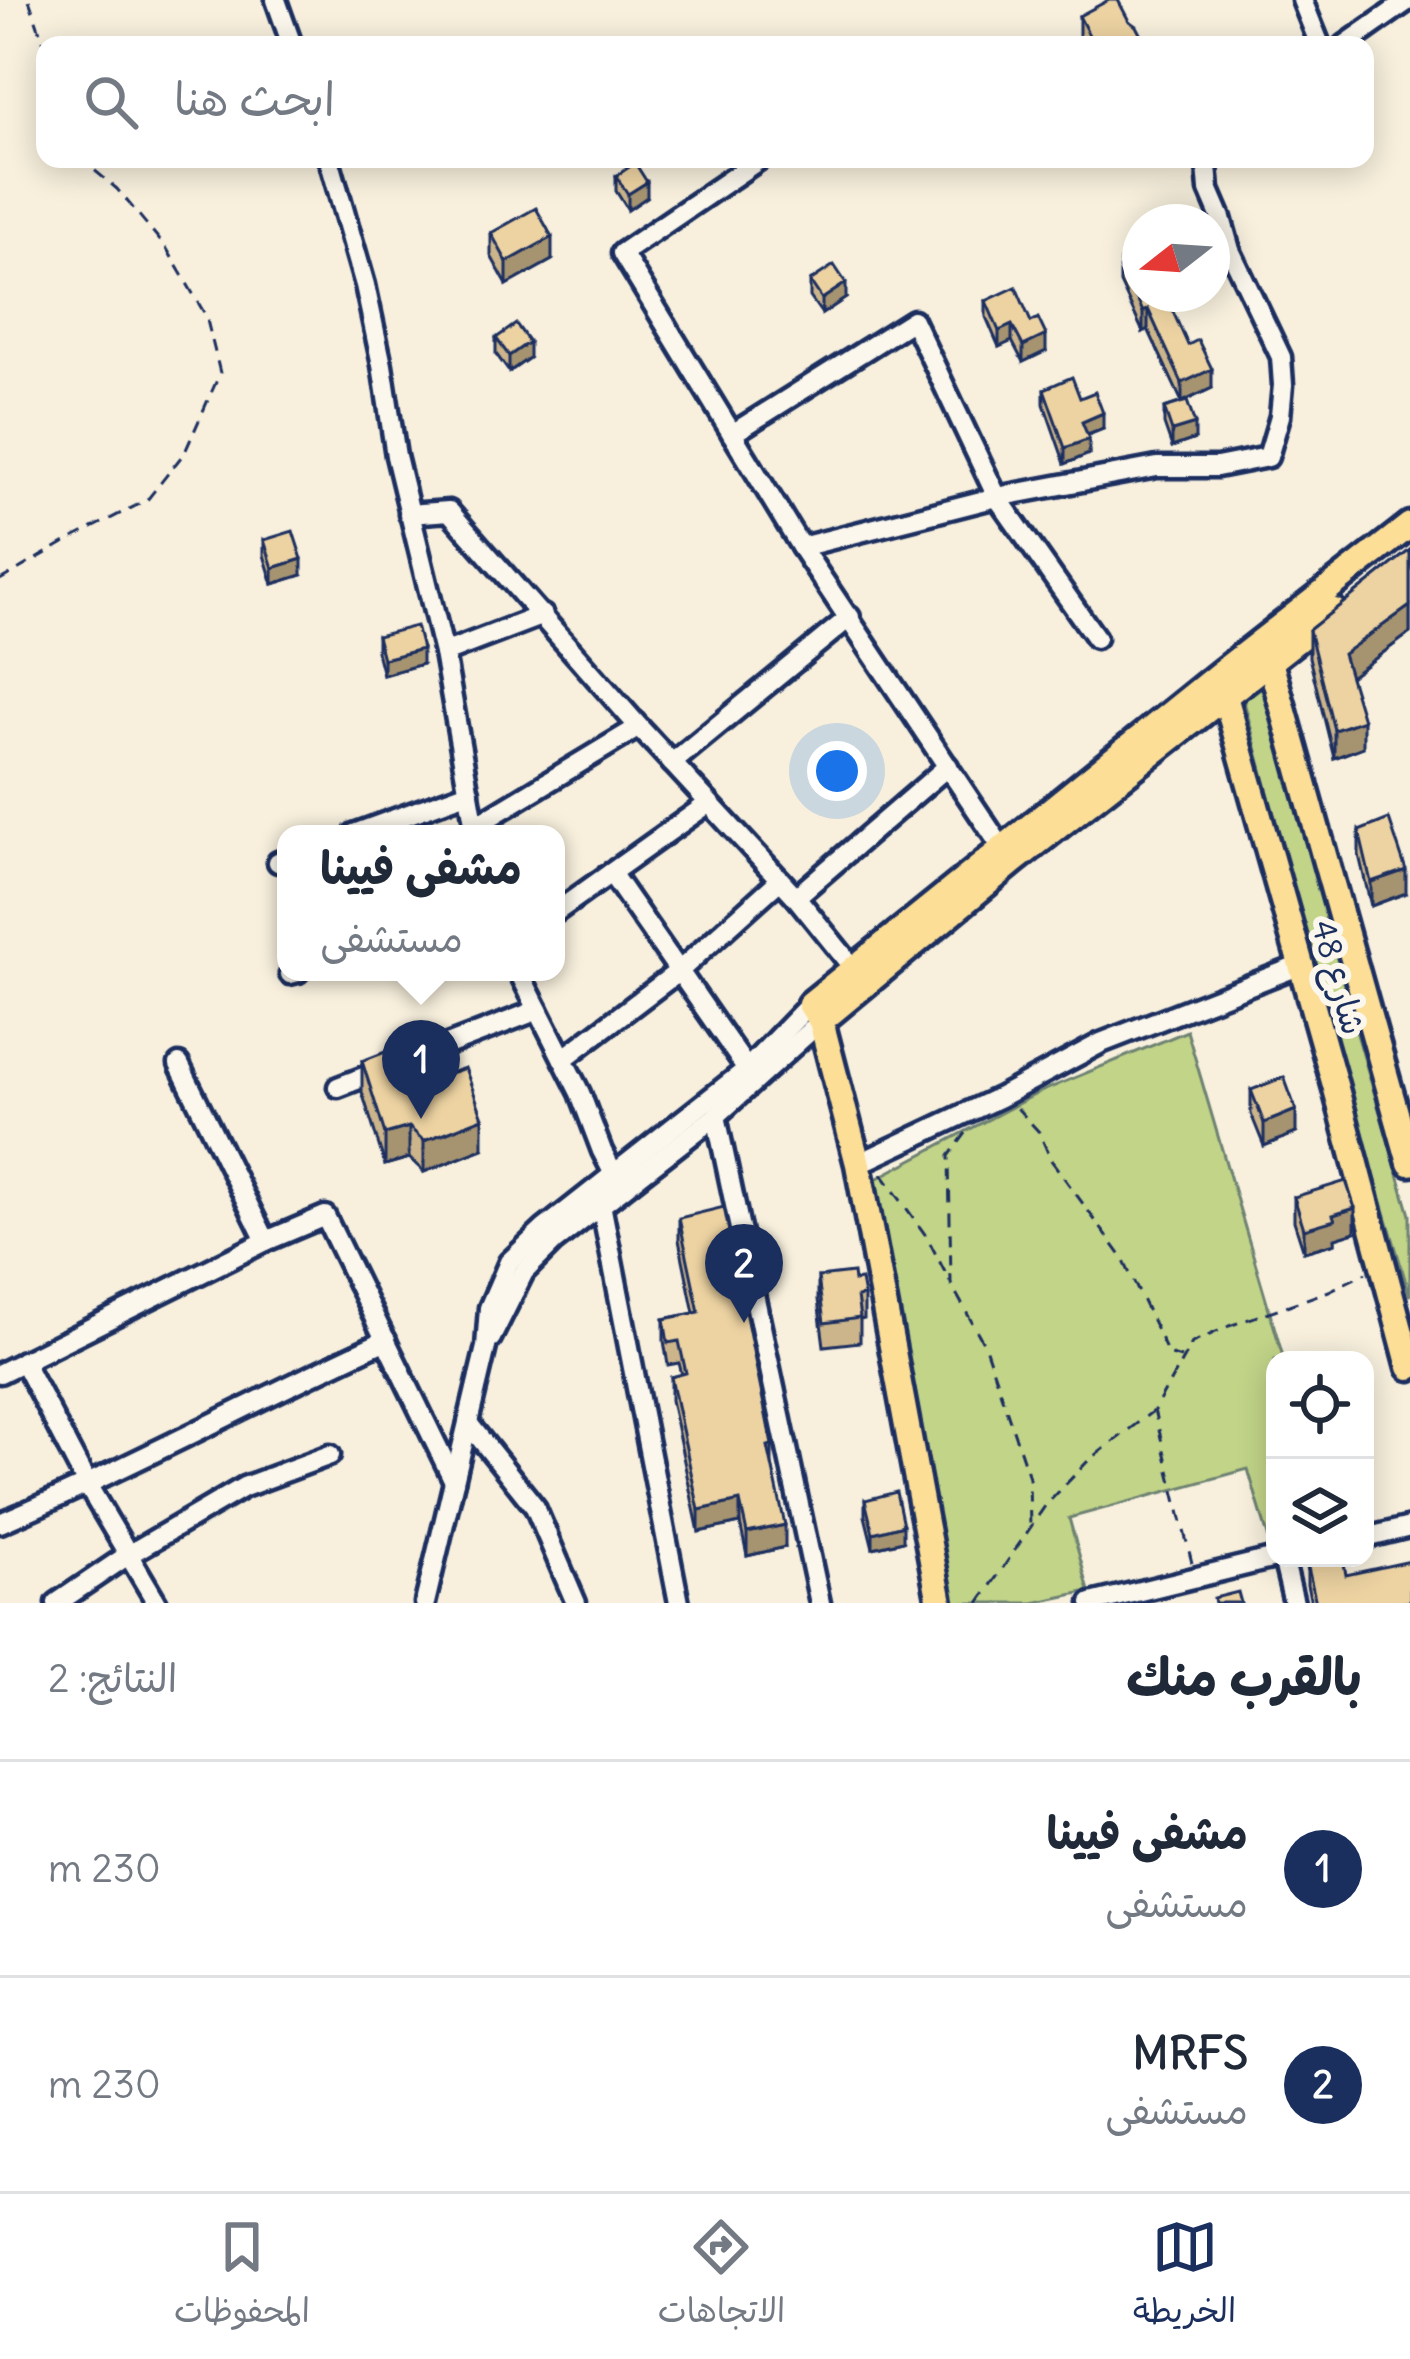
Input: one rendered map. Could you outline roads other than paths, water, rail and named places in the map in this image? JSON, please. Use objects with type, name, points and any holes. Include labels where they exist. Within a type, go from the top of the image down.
[{"type":"main road","points":[[816,1013],[854,969],[1002,848],[1222,686],[1410,525]]},
{"type":"main road","points":[[1267,650],[1410,552]]},
{"type":"main road","name":"48 شارع","points":[[1267,650],[1402,1108],[1410,1163]]},
{"type":"main road","points":[[816,1013],[1171,736],[1222,686]]},
{"type":"main road","name":"48 شارع","points":[[1222,686],[1410,1367]]},
{"type":"main road","points":[[816,1013],[858,1164],[940,1603]]},
{"type":"street","points":[[276,0],[289,36]]},
{"type":"street","points":[[1302,0],[1316,36]]},
{"type":"street","points":[[1358,36],[1409,0]]},
{"type":"street","points":[[332,168],[365,285],[409,514],[444,653],[475,825]]},
{"type":"street","points":[[747,168],[622,253],[801,547],[1002,848]]},
{"type":"street","points":[[801,547],[997,497],[1157,467],[1217,467],[1268,457],[1280,416],[1281,357],[1230,250],[1209,190],[1207,168]]},
{"type":"street","points":[[732,434],[913,320],[997,497],[1096,638]]},
{"type":"street","points":[[409,514],[449,511],[796,897],[854,969]]},
{"type":"street","points":[[444,653],[543,615]]},
{"type":"street","points":[[672,763],[850,617]]},
{"type":"street","points":[[484,825],[640,727]]},
{"type":"street","points":[[796,897],[948,766]]},
{"type":"street","points":[[379,825],[469,792]]},
{"type":"street","points":[[565,906],[709,803]]},
{"type":"street","points":[[611,873],[746,1069]]},
{"type":"street","points":[[563,1059],[679,971],[780,880]]},
{"type":"street","points":[[858,1164],[1101,1043],[1301,965]]},
{"type":"street","points":[[524,981],[617,1181]]},
{"type":"street","points":[[338,1087],[538,1010]]},
{"type":"street","points":[[486,1347],[524,1272],[601,1204],[617,1181],[816,1013]]},
{"type":"street","points":[[425,1603],[486,1347],[489,1308],[509,1262],[544,1229],[716,1116],[816,1013]]},
{"type":"street","points":[[179,1064],[266,1241]]},
{"type":"street","points":[[716,1116],[820,1603]]},
{"type":"street","points":[[601,1204],[680,1603]]},
{"type":"street","points":[[0,1373],[325,1216],[454,1480]]},
{"type":"street","points":[[0,1523],[88,1486],[386,1340]]},
{"type":"street","points":[[23,1361],[88,1486],[158,1603]]},
{"type":"street","points":[[468,1423],[535,1507],[576,1603]]},
{"type":"street","points":[[57,1603],[244,1487],[330,1455]]},
{"type":"street","points":[[1374,1536],[1410,1527]]},
{"type":"street","points":[[1091,1603],[1266,1561]]},
{"type":"street","points":[[1282,1567],[1294,1603]]},
{"type":"place","name":"مشفى فيينا","points":[[421,1119]]},
{"type":"place","name":"MRFS","points":[[744,1323]]}]
